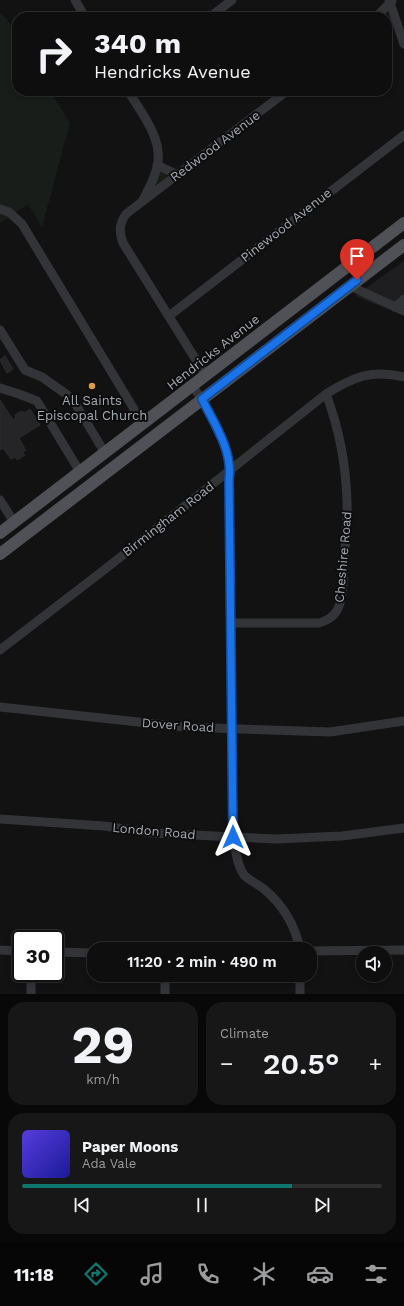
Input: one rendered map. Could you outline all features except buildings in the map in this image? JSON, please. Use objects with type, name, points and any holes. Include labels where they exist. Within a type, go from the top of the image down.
[{"type":"main road","name":"Hendricks Avenue","points":[[1,529],[14,522],[80,472],[404,223]]},
{"type":"main road","points":[[0,554],[404,245]]},
{"type":"main road","points":[[347,267],[354,283]]},
{"type":"main road","points":[[105,453],[116,466]]},
{"type":"main road","points":[[14,522],[27,534]]},
{"type":"street","points":[[75,0],[82,12]]},
{"type":"street","points":[[216,12],[232,0]]},
{"type":"street","points":[[381,12],[391,1]]},
{"type":"street","points":[[391,1],[404,44]]},
{"type":"street","points":[[131,96],[152,130],[158,152],[156,170],[143,201]]},
{"type":"street","name":"Redwood Avenue","points":[[206,376],[123,243],[120,234],[121,221],[126,214],[280,96]]},
{"type":"street","name":"Pinewood Avenue","points":[[169,316],[404,135]]},
{"type":"street","points":[[157,165],[178,174]]},
{"type":"street","points":[[0,209],[9,212],[22,224],[143,424]]},
{"type":"street","points":[[354,283],[404,311]]},
{"type":"street","points":[[395,307],[404,299]]},
{"type":"street","points":[[0,330],[25,370],[42,377],[73,400],[105,453]]},
{"type":"street","name":"Birmingham Road","points":[[0,650],[104,570],[326,394],[353,378],[369,374],[392,374],[404,377]]},
{"type":"street","points":[[192,386],[202,399],[224,443],[231,470],[229,479],[233,729],[233,837],[238,865],[250,880],[261,887],[276,901],[290,920],[295,930],[298,942]]},
{"type":"street","points":[[0,388],[37,401],[80,472]]},
{"type":"street","name":"Cheshire Road","points":[[231,623],[319,623],[327,620],[337,611],[340,603],[343,581],[347,504],[341,447],[335,421],[326,394]]},
{"type":"street","points":[[0,500],[14,522]]},
{"type":"street","name":"Dover Road","points":[[0,707],[184,727],[233,729],[330,732],[404,721]]},
{"type":"street","name":"London Road","points":[[0,819],[104,826],[152,833],[291,839],[342,836],[404,828]]},
{"type":"street","points":[[0,950],[12,951]]},
{"type":"street","points":[[317,951],[404,950]]},
{"type":"street","points":[[64,952],[87,953]]},
{"type":"street","points":[[31,982],[31,994]]},
{"type":"street","points":[[165,982],[165,994]]},
{"type":"street","points":[[300,982],[300,994]]},
{"type":"shaded area","points":[[0,14],[7,19],[12,27],[12,96],[53,96],[70,123],[42,227],[28,204],[0,223]]},
{"type":"shaded area","points":[[162,170],[167,172],[167,179],[155,188],[154,186],[159,172]]},
{"type":"shaded area","points":[[404,261],[404,316],[355,296]]},
{"type":"place","name":"All Saints Episcopal Church","points":[[92,386]]},
{"type":"route","points":[[233,837],[233,729],[229,479],[231,470],[224,443],[202,399],[357,280]]}]
